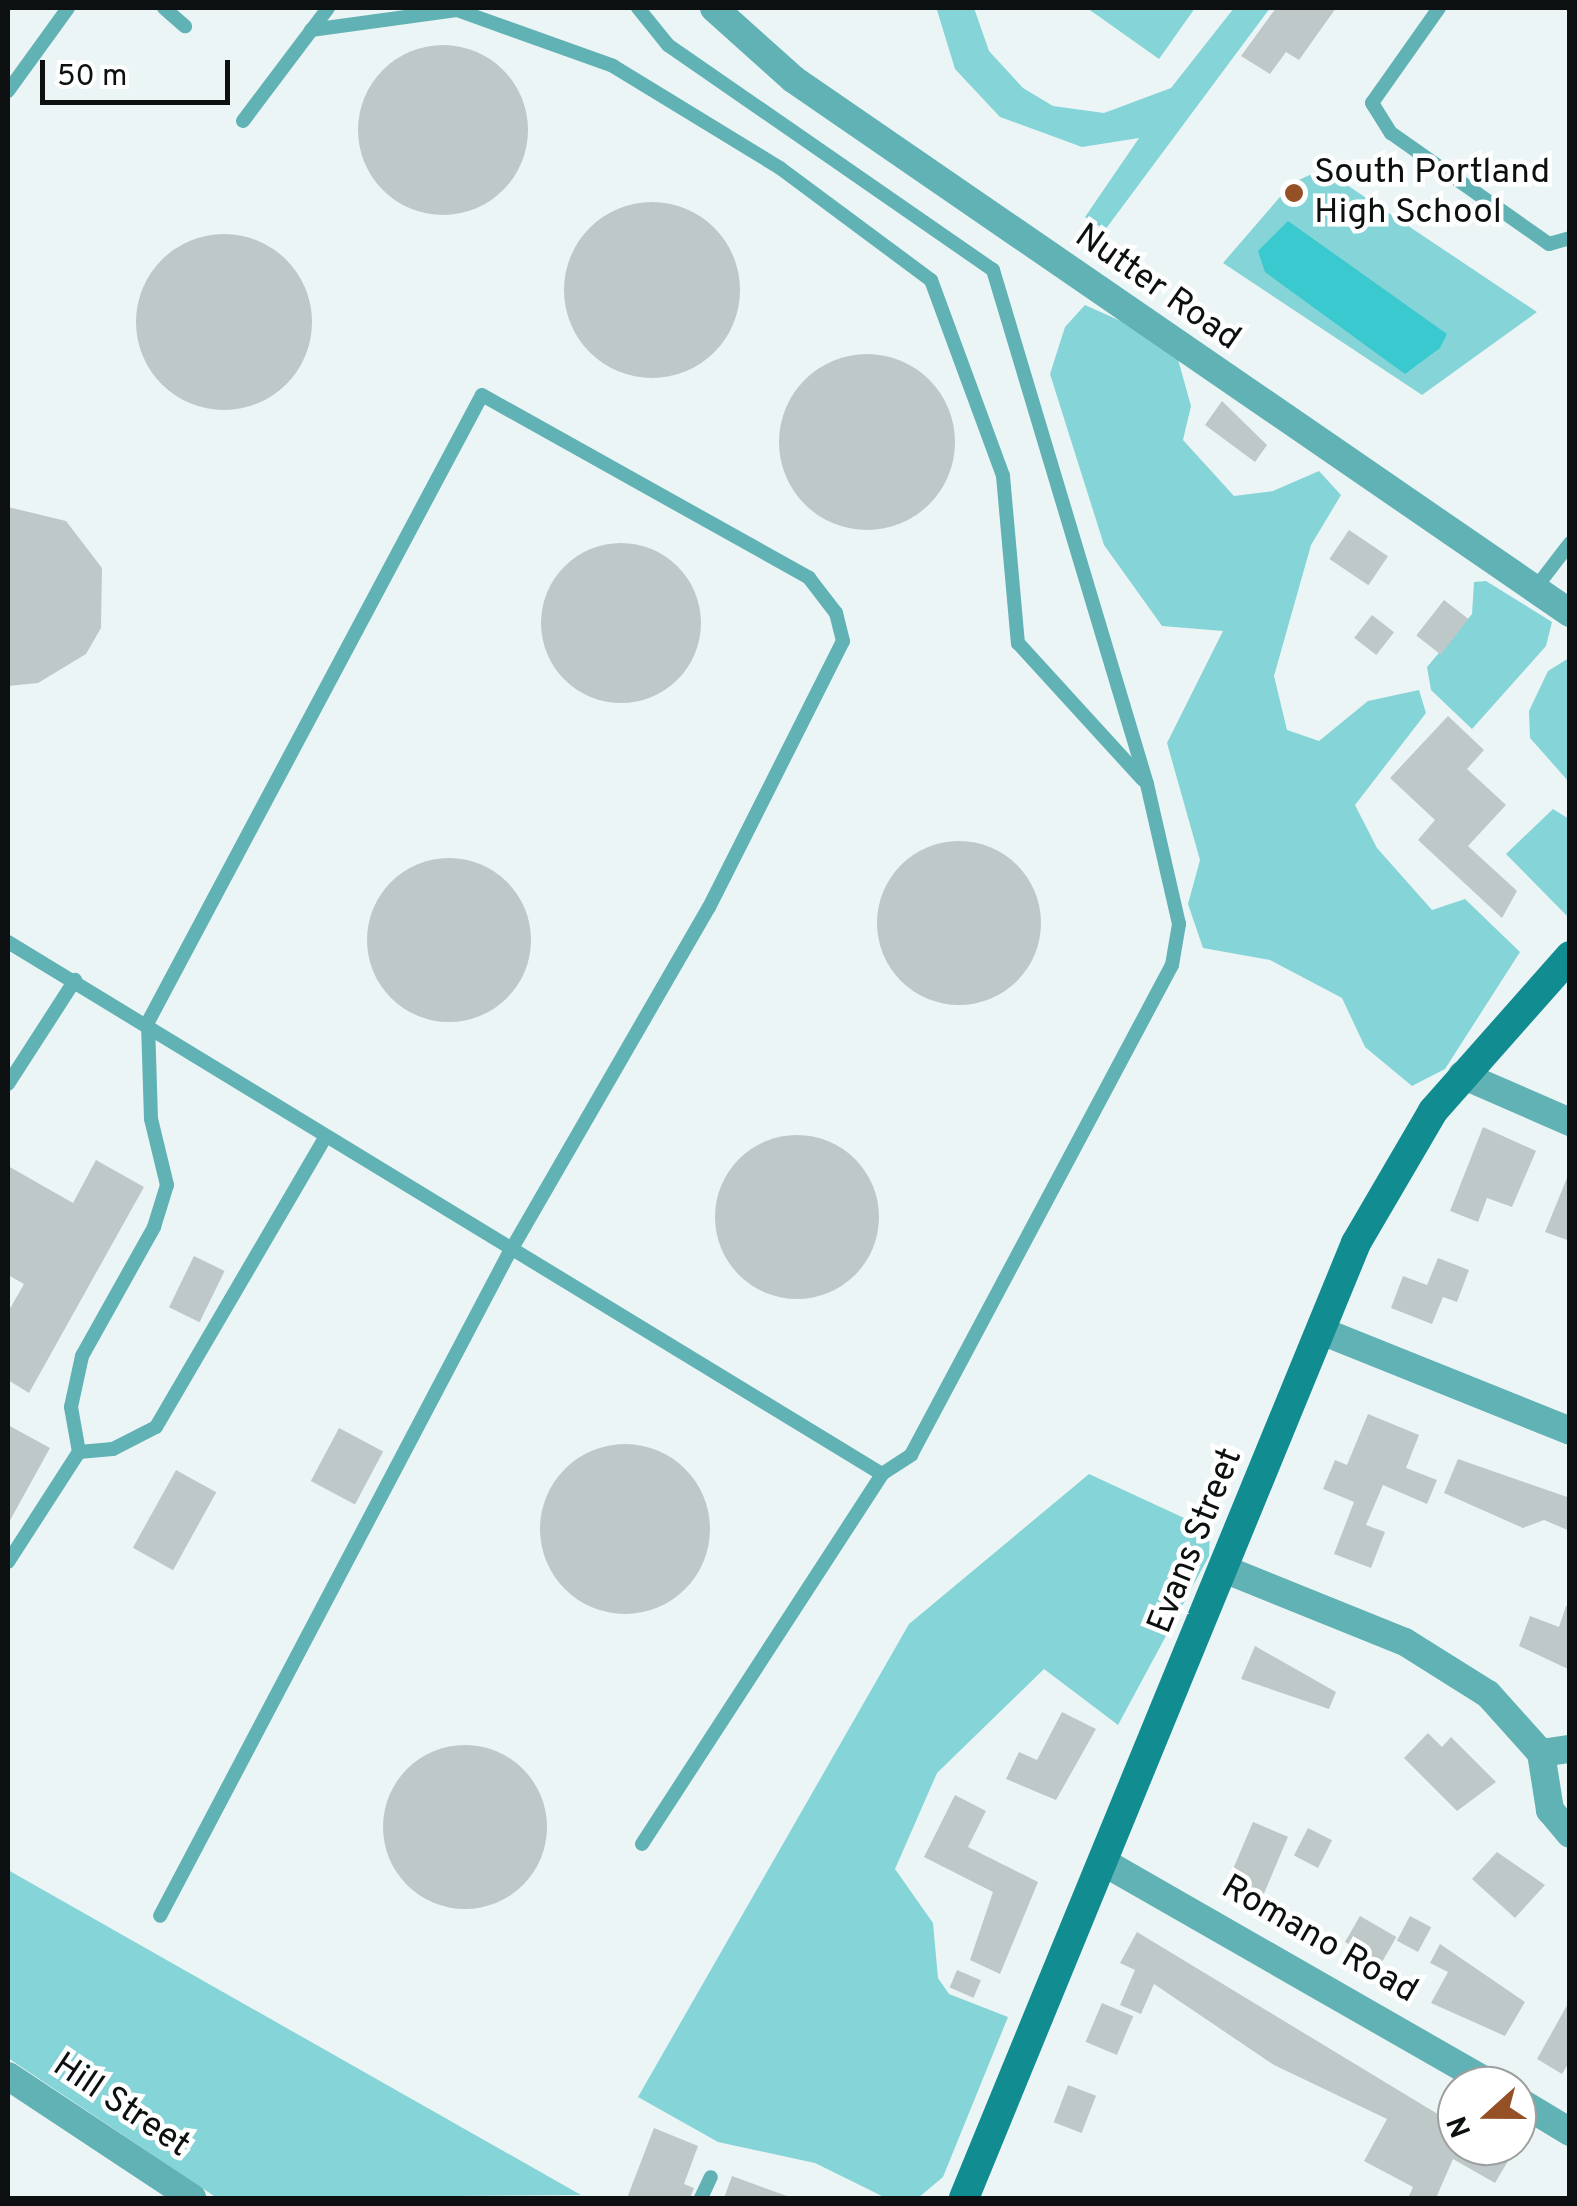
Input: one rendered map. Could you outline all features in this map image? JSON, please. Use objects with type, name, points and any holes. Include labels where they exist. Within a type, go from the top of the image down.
[{"type":"street","name":"Nutter Road","points":[[714,8],[792,78],[1570,613]]},
{"type":"street","name":"Evans Street","points":[[964,2198],[1391,1177],[1462,1074],[1570,956]]},
{"type":"street","points":[[1462,1074],[1570,1122]]},
{"type":"street","points":[[1324,1332],[1570,1431]]},
{"type":"street","points":[[1224,1569],[1286,1588],[1448,1665],[1541,1753],[1550,1810],[1570,1834]]},
{"type":"street","points":[[1541,1753],[1570,1749]]},
{"type":"street","name":"Romano Road","points":[[1104,1863],[1460,2066]]},
{"type":"street","name":"Hill Street","points":[[8,2076],[192,2198]]},
{"type":"street","points":[[1537,2112],[1570,2132]]},
{"type":"lane","points":[[8,91],[68,8]]},
{"type":"lane","points":[[164,8],[185,26]]},
{"type":"lane","points":[[244,120],[328,8]]},
{"type":"lane","points":[[638,8],[668,45],[993,270],[1147,784],[1179,924],[1172,965],[911,1455],[882,1474],[642,1844]]},
{"type":"lane","points":[[1440,8],[1372,103],[1390,134],[1550,244],[1570,238]]},
{"type":"lane","points":[[311,30],[458,10],[614,66],[780,168],[931,280],[1003,476],[1018,643],[1147,784]]},
{"type":"lane","points":[[8,1562],[79,1452],[71,1407],[82,1356],[154,1227],[166,1185],[152,1119],[148,1022],[482,395],[809,578],[836,613],[843,641],[710,908],[509,1252],[160,1916]]},
{"type":"lane","points":[[1534,590],[1570,543]]},
{"type":"lane","points":[[8,942],[148,1022],[509,1252],[882,1474]]},
{"type":"lane","points":[[8,1084],[75,980]]},
{"type":"lane","points":[[79,1452],[113,1449],[156,1427],[325,1138]]},
{"type":"lane","points":[[701,2198],[710,2177]]},
{"type":"shaded area","points":[[974,8],[989,51],[1023,88],[1053,106],[1104,113],[1171,88],[1234,8],[1270,8],[1105,230],[1085,217],[1139,138],[1082,147],[1000,117],[955,69],[937,10]]},
{"type":"shaded area","points":[[1087,8],[1195,8],[1159,59]]},
{"type":"shaded area","points":[[1323,169],[1537,312],[1422,395],[1223,263],[1292,183]]},
{"type":"shaded area","points":[[1288,221],[1447,334],[1440,348],[1405,374],[1265,272],[1258,251]]},
{"type":"shaded area","points":[[1085,305],[1174,345],[1191,406],[1183,440],[1234,496],[1273,491],[1319,471],[1341,495],[1311,545],[1274,676],[1287,730],[1319,741],[1368,701],[1419,690],[1426,713],[1355,805],[1377,848],[1432,910],[1465,899],[1520,952],[1445,1069],[1412,1086],[1365,1047],[1342,998],[1270,960],[1203,948],[1188,904],[1200,860],[1167,743],[1223,631],[1162,626],[1104,545],[1050,374],[1065,327]]},
{"type":"shaded area","points":[[1486,581],[1552,622],[1546,646],[1472,729],[1431,690],[1427,667],[1472,614],[1474,582]]},
{"type":"shaded area","points":[[1569,658],[1569,782],[1530,738],[1529,711],[1548,671]]},
{"type":"shaded area","points":[[1553,809],[1569,819],[1569,918],[1506,854]]},
{"type":"shaded area","points":[[1089,1474],[1210,1530],[1209,1556],[1118,1725],[1044,1669],[937,1773],[895,1869],[933,1923],[938,1978],[949,1994],[1008,2017],[943,2177],[918,2198],[886,2198],[815,2163],[718,2142],[638,2097],[909,1624]]},
{"type":"shaded area","points":[[8,1870],[581,2195],[217,2198],[8,2058]]},
{"type":"building","points":[[1276,8],[1336,8],[1299,60],[1286,52],[1270,74],[1241,56]]},
{"type":"building","points":[[443,45],[476,51],[503,70],[522,97],[528,130],[522,163],[503,190],[476,209],[443,215],[410,209],[383,190],[364,163],[358,130],[364,97],[383,70],[410,51]]},
{"type":"building","points":[[652,202],[686,209],[714,228],[733,256],[740,290],[733,324],[714,352],[686,371],[652,378],[618,371],[590,352],[571,324],[564,290],[571,256],[590,228],[618,209]]},
{"type":"building","points":[[224,234],[258,241],[286,260],[305,288],[312,322],[305,356],[286,384],[258,403],[224,410],[190,403],[162,384],[143,356],[136,322],[143,288],[162,260],[190,241]]},
{"type":"building","points":[[867,354],[901,361],[929,380],[948,408],[955,442],[948,476],[929,504],[901,523],[867,530],[833,523],[805,504],[786,476],[779,442],[786,408],[805,380],[833,361]]},
{"type":"building","points":[[1222,401],[1267,445],[1255,462],[1205,425]]},
{"type":"building","points":[[8,507],[66,521],[102,568],[101,628],[86,654],[38,683],[8,686]]},
{"type":"building","points":[[1349,530],[1388,556],[1368,585],[1329,559]]},
{"type":"building","points":[[621,543],[652,549],[678,566],[695,592],[701,623],[695,654],[678,680],[652,697],[621,703],[590,697],[564,680],[547,654],[541,623],[547,592],[564,566],[590,549]]},
{"type":"building","points":[[1444,600],[1468,619],[1441,655],[1416,635]]},
{"type":"building","points":[[1372,615],[1394,632],[1376,655],[1354,638]]},
{"type":"building","points":[[1448,716],[1484,750],[1467,769],[1506,805],[1468,846],[1517,891],[1502,918],[1418,840],[1435,820],[1390,778]]},
{"type":"building","points":[[959,841],[990,847],[1017,865],[1035,892],[1041,923],[1035,954],[1017,981],[990,999],[959,1005],[928,999],[901,981],[883,954],[877,923],[883,892],[901,865],[928,847]]},
{"type":"building","points":[[449,858],[481,864],[507,882],[525,908],[531,940],[525,972],[507,998],[481,1016],[449,1022],[417,1016],[391,998],[373,972],[367,940],[373,908],[391,882],[417,864]]},
{"type":"building","points":[[1483,1127],[1536,1151],[1512,1207],[1487,1198],[1478,1222],[1450,1211]]},
{"type":"building","points":[[797,1135],[828,1142],[855,1159],[872,1186],[879,1217],[872,1248],[855,1275],[828,1292],[797,1299],[766,1292],[739,1275],[722,1248],[715,1217],[722,1186],[739,1159],[766,1142]]},
{"type":"building","points":[[96,1160],[144,1187],[29,1393],[8,1380],[8,1312],[24,1284],[8,1275],[8,1166],[73,1203]]},
{"type":"building","points":[[1570,1173],[1570,1241],[1545,1232]]},
{"type":"building","points":[[194,1256],[225,1271],[200,1322],[169,1307]]},
{"type":"building","points":[[1438,1258],[1469,1270],[1457,1302],[1443,1297],[1432,1324],[1391,1308],[1403,1276],[1427,1285]]},
{"type":"building","points":[[1368,1414],[1419,1435],[1406,1468],[1437,1480],[1427,1504],[1383,1485],[1366,1525],[1385,1532],[1371,1568],[1334,1554],[1354,1502],[1323,1489],[1335,1460],[1347,1465]]},
{"type":"building","points":[[8,1425],[50,1448],[8,1524]]},
{"type":"building","points":[[339,1428],[383,1451],[355,1504],[311,1481]]},
{"type":"building","points":[[625,1444],[658,1450],[685,1469],[704,1496],[710,1529],[704,1562],[685,1589],[658,1608],[625,1614],[592,1608],[565,1589],[546,1562],[540,1529],[546,1496],[565,1469],[592,1450]]},
{"type":"building","points":[[1458,1459],[1570,1498],[1570,1531],[1544,1520],[1523,1528],[1444,1493]]},
{"type":"building","points":[[176,1470],[216,1492],[173,1570],[133,1548]]},
{"type":"building","points":[[1566,1606],[1570,1606],[1570,1670],[1519,1646],[1530,1616],[1559,1627]]},
{"type":"building","points":[[1255,1646],[1336,1692],[1329,1709],[1241,1679]]},
{"type":"building","points":[[1062,1712],[1096,1729],[1056,1800],[1006,1779],[1019,1752],[1037,1760]]},
{"type":"building","points":[[1428,1733],[1442,1747],[1451,1737],[1496,1782],[1457,1811],[1404,1758]]},
{"type":"building","points":[[465,1745],[496,1751],[523,1769],[541,1796],[547,1827],[541,1858],[523,1885],[496,1903],[465,1909],[434,1903],[407,1885],[389,1858],[383,1827],[389,1796],[407,1769],[434,1751]]},
{"type":"building","points":[[955,1795],[986,1811],[968,1847],[1038,1882],[1000,1974],[970,1960],[993,1892],[924,1857]]},
{"type":"building","points":[[1253,1822],[1288,1837],[1263,1897],[1228,1882]]},
{"type":"building","points":[[1308,1828],[1332,1840],[1318,1868],[1294,1856]]},
{"type":"building","points":[[1497,1852],[1545,1885],[1515,1918],[1472,1879]]},
{"type":"building","points":[[1360,1916],[1396,1937],[1381,1963],[1345,1942]]},
{"type":"building","points":[[1410,1916],[1431,1927],[1418,1952],[1397,1941]]},
{"type":"building","points":[[1137,1932],[1437,2114],[1437,2166],[1450,2166],[1436,2198],[1408,2198],[1413,2187],[1364,2161],[1387,2119],[1274,2065],[1154,1984],[1141,2014],[1120,2005],[1135,1970],[1120,1963]]},
{"type":"building","points":[[1440,1944],[1525,2002],[1505,2036],[1431,2003],[1448,1972],[1430,1963]]},
{"type":"building","points":[[957,1970],[981,1980],[974,1998],[950,1987]]},
{"type":"building","points":[[1570,2000],[1570,2061],[1562,2074],[1537,2059]]},
{"type":"building","points":[[1102,2003],[1133,2016],[1117,2055],[1086,2042]]},
{"type":"building","points":[[1068,2085],[1096,2096],[1082,2133],[1054,2122]]},
{"type":"building","points":[[654,2128],[698,2146],[684,2184],[694,2188],[690,2198],[627,2198]]},
{"type":"building","points":[[1465,2166],[1505,2166],[1495,2183]]},
{"type":"building","points":[[732,2176],[787,2196],[787,2198],[724,2198]]},
{"type":"place","name":"South Portland High School","points":[[1294,193]]}]
